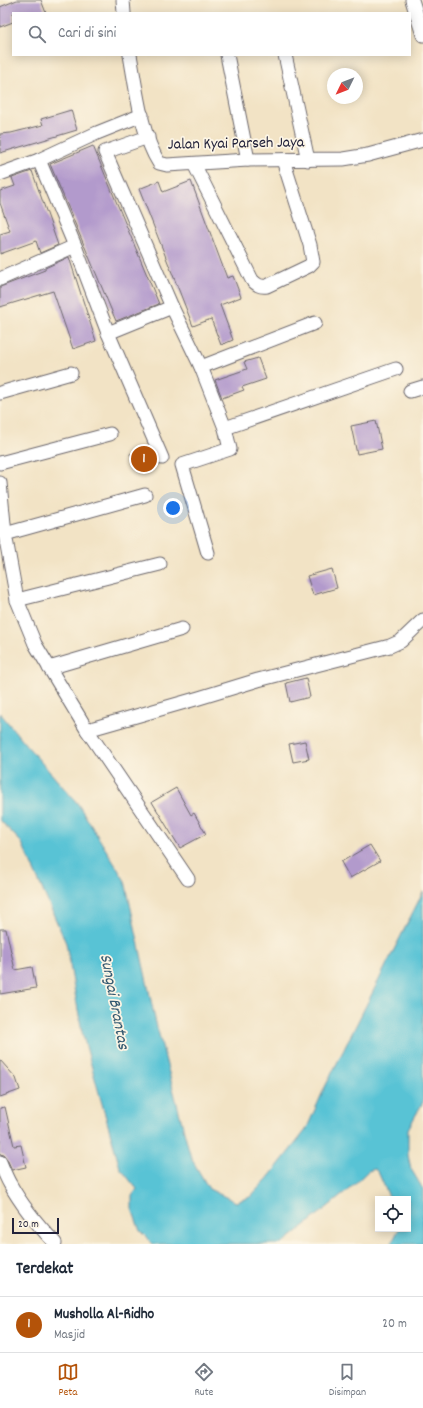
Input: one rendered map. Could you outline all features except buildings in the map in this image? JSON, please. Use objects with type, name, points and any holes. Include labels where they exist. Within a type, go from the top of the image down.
[{"type":"street","points":[[123,0],[124,12]]},
{"type":"street","points":[[412,0],[423,35]]},
{"type":"street","name":"Jalan Kyai Parseh Jaya","points":[[130,56],[142,115],[153,152],[159,163],[167,165],[248,160],[343,159],[368,155],[423,140]]},
{"type":"street","points":[[227,56],[248,160]]},
{"type":"street","points":[[285,56],[308,160]]},
{"type":"street","points":[[0,174],[39,160],[97,133],[142,115]]},
{"type":"street","points":[[97,133],[172,306],[201,367],[226,428],[230,449],[182,465],[208,553]]},
{"type":"street","points":[[105,152],[148,137]]},
{"type":"street","points":[[39,160],[75,246],[108,333],[162,458]]},
{"type":"street","points":[[194,164],[252,280],[256,284],[267,286],[309,266],[313,262],[310,245],[283,160]]},
{"type":"street","points":[[0,279],[75,246]]},
{"type":"street","points":[[108,333],[172,306]]},
{"type":"street","points":[[201,367],[315,323]]},
{"type":"street","points":[[226,428],[396,369]]},
{"type":"street","points":[[0,393],[71,373]]},
{"type":"street","points":[[410,392],[423,387]]},
{"type":"street","points":[[0,463],[110,434]]},
{"type":"street","points":[[0,483],[6,534],[17,600],[35,644],[87,730],[188,879]]},
{"type":"street","points":[[6,534],[144,495]]},
{"type":"street","points":[[17,600],[160,564]]},
{"type":"street","points":[[87,730],[258,680],[390,646],[401,641],[423,620]]},
{"type":"street","points":[[49,668],[182,629]]},
{"type":"street","points":[[0,1162],[10,1184],[25,1208],[55,1243]]},
{"type":"water","name":"Sungai Brantas","points":[[0,713],[78,804],[125,881],[155,1019],[191,1158],[209,1189],[236,1202],[250,1197],[268,1178],[306,1130],[324,1089],[423,892],[423,1102],[408,1129],[408,1155],[411,1169],[423,1189],[423,1244],[391,1244],[397,1232],[411,1232],[411,1196],[389,1196],[379,1174],[375,1169],[368,1171],[346,1192],[282,1244],[153,1244],[140,1231],[132,1209],[132,1196],[137,1189],[120,1168],[82,1032],[66,943],[22,843],[0,820]]},
{"type":"place","name":"Musholla Al-Ridho","points":[[144,459]]}]
